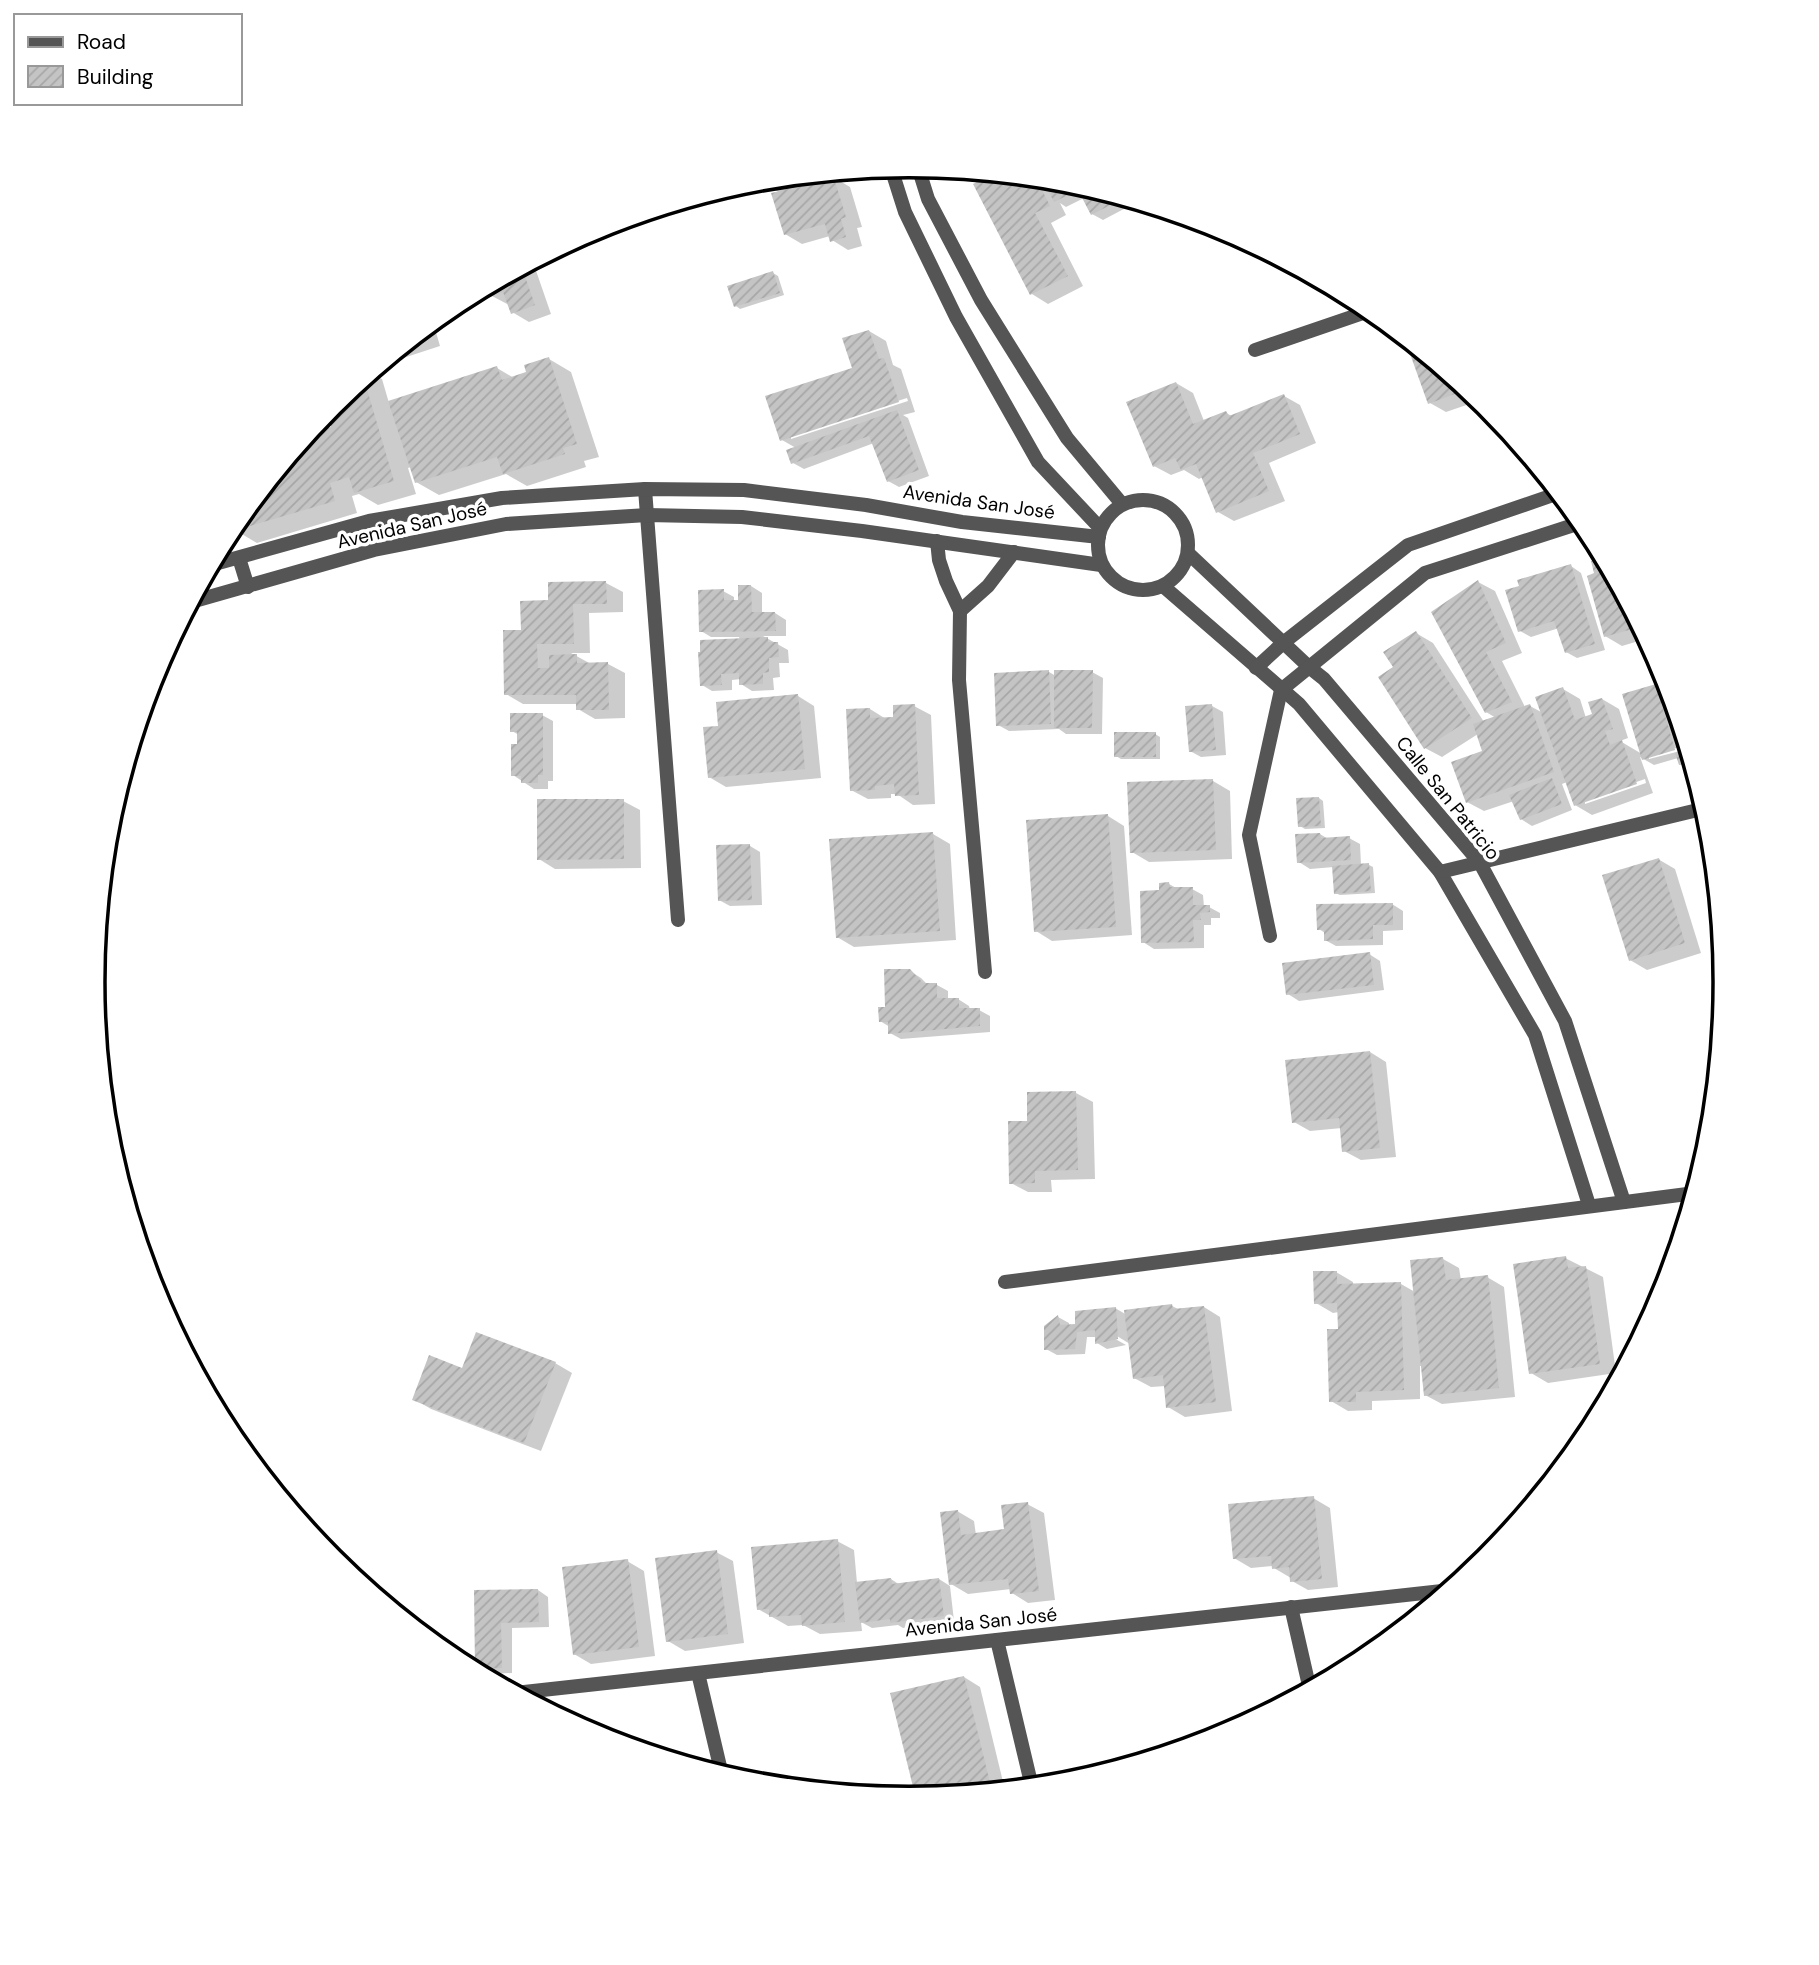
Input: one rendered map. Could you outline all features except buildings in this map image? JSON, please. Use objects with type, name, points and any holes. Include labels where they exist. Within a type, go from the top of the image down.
[{"type":"street","points":[[922,178],[928,199],[981,300],[1067,438],[1122,504]]},
{"type":"street","name":"Avenida San José","points":[[894,179],[905,212],[956,317],[1038,462],[1099,533]]},
{"type":"street","points":[[1255,350],[1357,315]]},
{"type":"street","points":[[645,489],[678,920]]},
{"type":"street","name":"Avenida San José","points":[[225,562],[369,521],[502,498],[645,489],[744,490],[866,505],[962,522],[1099,533]]},
{"type":"street","points":[[1256,668],[1283,643],[1408,545],[1550,496]]},
{"type":"street","points":[[1150,500],[1175,513],[1184,525],[1188,538],[1188,553],[1174,578],[1163,586],[1135,590],[1121,586],[1101,565],[1097,552],[1099,533],[1111,512],[1122,504],[1150,500]]},
{"type":"street","name":"Avenida San José","points":[[203,599],[374,550],[506,524],[647,515],[742,517],[1101,565]]},
{"type":"street","points":[[1270,936],[1250,835],[1281,690],[1425,573],[1571,526]]},
{"type":"street","points":[[937,541],[939,560],[960,611],[959,680],[985,972]]},
{"type":"street","points":[[960,611],[988,586],[1013,552]]},
{"type":"street","name":"Calle San Patricio","points":[[1188,553],[1324,679],[1472,851],[1565,1021],[1624,1202]]},
{"type":"street","points":[[239,558],[248,587]]},
{"type":"street","points":[[1163,586],[1298,704],[1440,872],[1535,1035],[1589,1205]]},
{"type":"street","points":[[1440,872],[1695,811]]},
{"type":"street","points":[[1005,1282],[1686,1194]]},
{"type":"street","name":"Avenida San José","points":[[530,1691],[1434,1592]]},
{"type":"street","points":[[1291,1607],[1308,1681]]},
{"type":"street","points":[[997,1640],[1030,1778]]},
{"type":"street","points":[[698,1673],[719,1764]]}]
